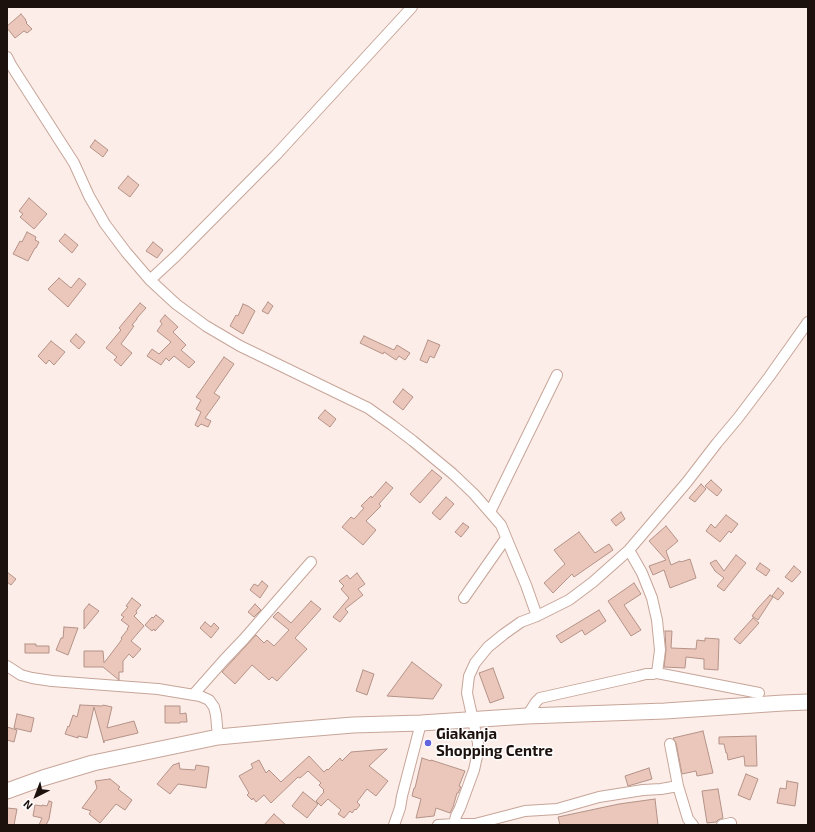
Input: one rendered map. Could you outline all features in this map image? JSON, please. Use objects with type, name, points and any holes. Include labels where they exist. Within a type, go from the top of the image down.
[{"type":"main road","points":[[7,791],[43,778],[93,763],[218,737],[353,725],[421,724],[527,716],[665,711],[808,702]]},
{"type":"street","points":[[150,280],[276,156],[412,7]]},
{"type":"street","points":[[8,64],[74,163],[104,224],[150,280],[176,304],[206,326],[233,342],[368,408],[386,420],[453,474],[474,494],[501,525],[537,616]]},
{"type":"street","points":[[454,824],[474,770],[478,752],[478,743],[467,693],[469,676],[475,663],[488,647],[504,634],[521,622],[537,616],[568,600],[592,582],[629,550],[687,482],[765,384],[808,322]]},
{"type":"street","points":[[490,512],[557,376]]},
{"type":"street","points":[[464,598],[506,538]]},
{"type":"street","points":[[629,550],[642,573],[657,620],[660,650],[657,672]]},
{"type":"street","points":[[193,695],[311,562]]},
{"type":"street","points":[[7,666],[21,675],[32,678],[52,681],[158,689],[193,695],[209,700],[214,707],[216,715],[218,737]]},
{"type":"street","points":[[527,716],[540,698],[657,672],[759,693]]},
{"type":"street","points":[[394,825],[400,808],[421,724]]},
{"type":"street","points":[[670,744],[678,786],[688,818],[693,825]]},
{"type":"street","points":[[438,825],[475,824],[525,810],[557,809],[599,797],[678,786]]},
{"type":"street","points":[[722,825],[731,823],[732,825]]},
{"type":"building","points":[[21,14],[26,20],[26,23],[32,29],[27,33],[24,31],[15,38],[7,26]]},
{"type":"building","points":[[95,140],[108,150],[103,157],[90,147]]},
{"type":"building","points":[[128,176],[139,185],[130,197],[118,188]]},
{"type":"building","points":[[29,198],[47,214],[34,229],[20,217],[23,214],[19,211]]},
{"type":"building","points":[[27,232],[36,237],[35,240],[39,242],[28,261],[13,254]]},
{"type":"building","points":[[65,234],[78,245],[72,253],[59,241]]},
{"type":"building","points":[[153,242],[163,250],[157,258],[146,251]]},
{"type":"building","points":[[59,278],[71,288],[79,278],[86,284],[68,307],[48,289]]},
{"type":"building","points":[[268,302],[273,306],[268,314],[262,311]]},
{"type":"building","points":[[140,303],[146,308],[132,325],[134,326],[121,344],[132,353],[121,366],[114,360],[117,357],[106,348],[121,330],[119,328]]},
{"type":"building","points":[[243,304],[255,311],[243,334],[230,326],[236,315],[238,316]]},
{"type":"building","points":[[165,315],[178,327],[173,332],[186,345],[181,350],[195,362],[189,368],[174,356],[169,361],[166,358],[161,365],[147,356],[152,349],[159,354],[171,342],[157,331],[162,324],[160,321]]},
{"type":"building","points":[[76,334],[85,342],[79,349],[70,341]]},
{"type":"building","points":[[364,336],[394,350],[397,345],[410,353],[405,360],[399,356],[396,360],[384,352],[383,354],[360,343]]},
{"type":"building","points":[[428,340],[440,345],[434,358],[430,356],[427,363],[420,360]]},
{"type":"building","points":[[51,341],[65,352],[54,365],[49,360],[46,364],[38,356]]},
{"type":"building","points":[[224,357],[234,364],[214,393],[220,397],[205,418],[211,421],[208,427],[201,424],[198,427],[195,425],[201,412],[196,409],[201,400],[196,397]]},
{"type":"building","points":[[403,389],[413,397],[403,410],[393,402]]},
{"type":"building","points":[[325,410],[336,419],[330,427],[318,418]]},
{"type":"building","points":[[432,470],[442,478],[420,503],[410,494]]},
{"type":"building","points":[[711,480],[722,490],[717,496],[705,486]]},
{"type":"building","points":[[386,482],[393,488],[379,504],[381,506],[366,521],[376,530],[363,545],[342,527],[351,517],[354,519],[364,508],[361,506],[371,496],[372,498]]},
{"type":"building","points":[[701,484],[706,489],[695,502],[689,498]]},
{"type":"building","points":[[446,497],[454,504],[440,520],[432,513]]},
{"type":"building","points":[[621,512],[625,519],[616,526],[611,520]]},
{"type":"building","points":[[726,515],[738,524],[731,533],[729,531],[720,542],[706,531],[711,524],[715,528]]},
{"type":"building","points":[[463,523],[469,527],[461,537],[455,532]]},
{"type":"building","points":[[666,526],[678,541],[666,551],[671,565],[690,559],[696,578],[670,588],[664,570],[653,575],[649,566],[666,560],[649,541]]},
{"type":"building","points":[[579,532],[595,553],[609,544],[613,550],[574,577],[572,574],[553,593],[544,583],[565,564],[554,550]]},
{"type":"building","points":[[736,555],[746,563],[724,591],[717,586],[724,578],[715,571],[710,563],[716,560],[724,571]]},
{"type":"building","points":[[760,563],[770,570],[766,576],[756,569]]},
{"type":"building","points":[[794,566],[801,572],[792,582],[785,577]]},
{"type":"building","points":[[7,572],[16,579],[11,585],[7,582]]},
{"type":"building","points":[[357,573],[365,584],[358,589],[363,595],[345,609],[348,612],[340,622],[333,617],[349,598],[341,589],[344,586],[339,581],[347,575],[350,579]]},
{"type":"building","points":[[262,581],[268,586],[260,598],[250,590],[254,584],[258,586]]},
{"type":"building","points":[[634,583],[641,594],[624,605],[641,630],[631,636],[608,601]]},
{"type":"building","points":[[778,588],[784,593],[778,600],[772,596]]},
{"type":"building","points":[[770,595],[773,597],[758,620],[752,616]]},
{"type":"building","points":[[132,598],[141,605],[134,616],[144,626],[131,641],[141,649],[133,658],[129,654],[123,661],[123,672],[119,672],[119,680],[103,667],[84,667],[84,651],[103,651],[104,663],[120,642],[129,626],[121,620],[124,617],[121,615],[128,607],[126,606]]},
{"type":"building","points":[[311,601],[321,609],[295,638],[307,649],[277,681],[272,677],[269,680],[252,665],[235,684],[222,672],[256,635],[264,643],[267,640],[274,646],[289,630],[273,617],[278,612],[291,623]]},
{"type":"building","points":[[89,604],[99,611],[84,629],[84,610]]},
{"type":"building","points":[[255,604],[261,610],[254,617],[248,612]]},
{"type":"building","points":[[599,610],[606,621],[585,635],[582,630],[561,643],[556,636]]},
{"type":"building","points":[[156,615],[164,621],[155,631],[154,629],[152,631],[145,625],[152,617],[153,618]]},
{"type":"building","points":[[753,618],[759,623],[740,644],[734,639]]},
{"type":"building","points":[[205,622],[211,627],[214,623],[219,628],[211,638],[200,628]]},
{"type":"building","points":[[64,627],[78,628],[68,655],[56,650],[61,638],[63,638]]},
{"type":"building","points":[[665,631],[672,631],[671,648],[696,649],[697,640],[705,641],[705,638],[719,639],[718,670],[704,669],[704,659],[686,657],[685,668],[664,667],[666,650]]},
{"type":"building","points":[[25,644],[49,646],[49,653],[25,653]]},
{"type":"building","points":[[412,662],[442,685],[433,699],[387,696]]},
{"type":"building","points":[[493,668],[504,698],[490,703],[479,673]]},
{"type":"building","points":[[363,670],[374,674],[367,695],[356,691]]},
{"type":"building","points":[[80,705],[103,705],[112,707],[107,728],[134,721],[138,733],[104,741],[104,743],[94,707],[87,738],[78,736],[78,738],[65,734],[73,715],[77,717]]},
{"type":"building","points":[[165,706],[180,706],[180,714],[186,713],[187,722],[165,723]]},
{"type":"building","points":[[17,714],[34,718],[31,732],[14,728]]},
{"type":"building","points":[[7,727],[17,730],[14,742],[7,740]]},
{"type":"building","points":[[703,731],[713,773],[697,776],[696,771],[682,774],[676,743],[673,738]]},
{"type":"building","points":[[756,736],[757,766],[745,766],[744,756],[728,760],[724,744],[719,744],[719,737]]},
{"type":"building","points":[[387,749],[369,766],[388,781],[376,796],[367,789],[357,802],[360,805],[352,813],[350,811],[344,818],[338,814],[341,810],[328,799],[321,806],[316,801],[324,790],[319,785],[321,783],[308,771],[300,778],[298,777],[271,803],[264,795],[256,802],[253,798],[252,800],[247,795],[249,793],[239,776],[253,768],[251,764],[259,760],[266,773],[269,770],[281,782],[309,756],[324,772],[340,758],[342,761],[351,752]]},
{"type":"building","points":[[422,758],[465,771],[459,786],[461,787],[457,793],[450,813],[436,808],[434,816],[416,818],[421,799],[412,796]]},
{"type":"building","points":[[179,763],[180,769],[195,770],[196,765],[209,767],[206,788],[178,784],[170,794],[157,784],[173,765]]},
{"type":"building","points":[[649,768],[652,779],[628,786],[625,776]]},
{"type":"building","points":[[746,774],[758,779],[750,800],[738,795]]},
{"type":"building","points":[[110,779],[120,787],[118,789],[132,800],[125,810],[116,804],[100,823],[89,814],[91,811],[82,808],[97,788],[95,781]]},
{"type":"building","points":[[787,781],[798,783],[795,806],[777,803],[780,788],[786,789]]},
{"type":"building","points":[[718,789],[723,818],[716,822],[707,823],[702,791]]},
{"type":"building","points":[[303,792],[318,804],[307,818],[292,806]]},
{"type":"building","points":[[655,799],[658,825],[560,825],[558,817],[619,804]]},
{"type":"building","points":[[49,801],[52,802],[49,819],[46,825],[39,825],[42,818],[33,816],[35,805],[47,806]]},
{"type":"building","points":[[7,808],[17,809],[14,825],[7,825]]},
{"type":"building","points":[[274,814],[286,825],[264,825]]},
{"type":"place","name":"Giakanja Shopping Centre","points":[[428,743]]}]
